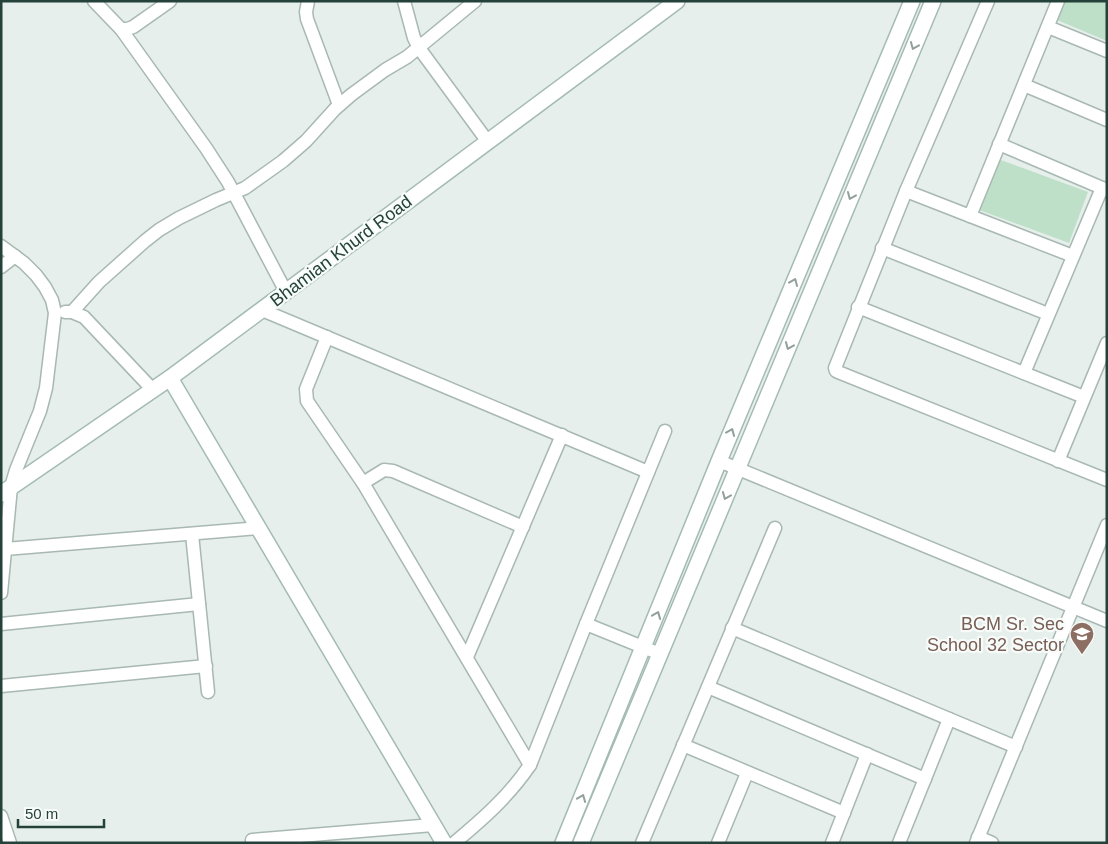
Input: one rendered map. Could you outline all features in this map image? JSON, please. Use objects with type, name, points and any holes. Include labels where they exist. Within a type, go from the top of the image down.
[{"type":"street","points":[[94,1],[121,29],[206,148],[234,193],[286,292]]},
{"type":"street","points":[[121,29],[134,27],[170,1]]},
{"type":"street","points":[[308,1],[307,19],[340,105]]},
{"type":"street","points":[[404,1],[414,38],[419,48],[488,142]]},
{"type":"street","points":[[72,312],[99,282],[144,240],[216,200],[245,188],[284,161],[340,105],[364,85],[419,48],[475,1]]},
{"type":"street","name":"Bhamian Khurd Road","points":[[6,491],[170,378],[676,1]]},
{"type":"street","points":[[563,843],[719,462],[912,1]]},
{"type":"street","points":[[581,843],[933,1]]},
{"type":"street","points":[[988,1],[882,248],[835,364],[836,371],[1107,480]]},
{"type":"street","points":[[970,216],[1058,1]]},
{"type":"street","points":[[1048,27],[1107,51]]},
{"type":"street","points":[[1024,85],[1107,120]]},
{"type":"street","points":[[999,144],[1104,189],[1073,256],[1024,373]]},
{"type":"street","points":[[906,191],[1073,256]]},
{"type":"street","points":[[1,246],[24,263],[45,287],[52,300],[55,312],[46,388],[40,411],[6,491],[5,549],[1,593]]},
{"type":"street","points":[[882,248],[1048,314]]},
{"type":"street","points":[[1,267],[15,256]]},
{"type":"street","points":[[858,307],[1084,397]]},
{"type":"street","points":[[262,310],[648,472]]},
{"type":"street","points":[[55,312],[72,312],[84,318],[153,390]]},
{"type":"street","points":[[326,337],[306,389],[307,401],[363,483],[530,765]]},
{"type":"street","points":[[1058,460],[1107,343]]},
{"type":"street","points":[[170,378],[444,843]]},
{"type":"street","points":[[454,843],[498,804],[516,785],[530,765],[665,431]]},
{"type":"street","points":[[467,657],[562,435]]},
{"type":"street","points":[[719,462],[1107,621]]},
{"type":"street","points":[[363,483],[384,470],[394,471],[523,526]]},
{"type":"street","points":[[992,843],[977,840],[1107,525]]},
{"type":"street","points":[[5,549],[258,528]]},
{"type":"street","points":[[642,843],[775,528]]},
{"type":"street","points":[[192,534],[208,692]]},
{"type":"street","points":[[1,624],[199,604]]},
{"type":"street","points":[[586,624],[660,654]]},
{"type":"street","points":[[732,628],[1016,747]]},
{"type":"street","points":[[1,686],[206,666]]},
{"type":"street","points":[[708,687],[925,779]]},
{"type":"street","points":[[899,843],[949,719]]},
{"type":"street","points":[[683,745],[844,813]]},
{"type":"street","points":[[832,843],[867,754]]},
{"type":"street","points":[[718,843],[747,773]]},
{"type":"street","points":[[1,816],[10,843]]},
{"type":"street","points":[[252,840],[358,837],[433,825]]},
{"type":"green space","points":[[1065,1],[1107,1],[1107,41],[1057,20]]},
{"type":"green space","points":[[998,159],[1088,192],[1069,243],[979,210]]},
{"type":"place","name":"BCM Sr. Sec School 32 Sector","points":[[1082,655]]}]
